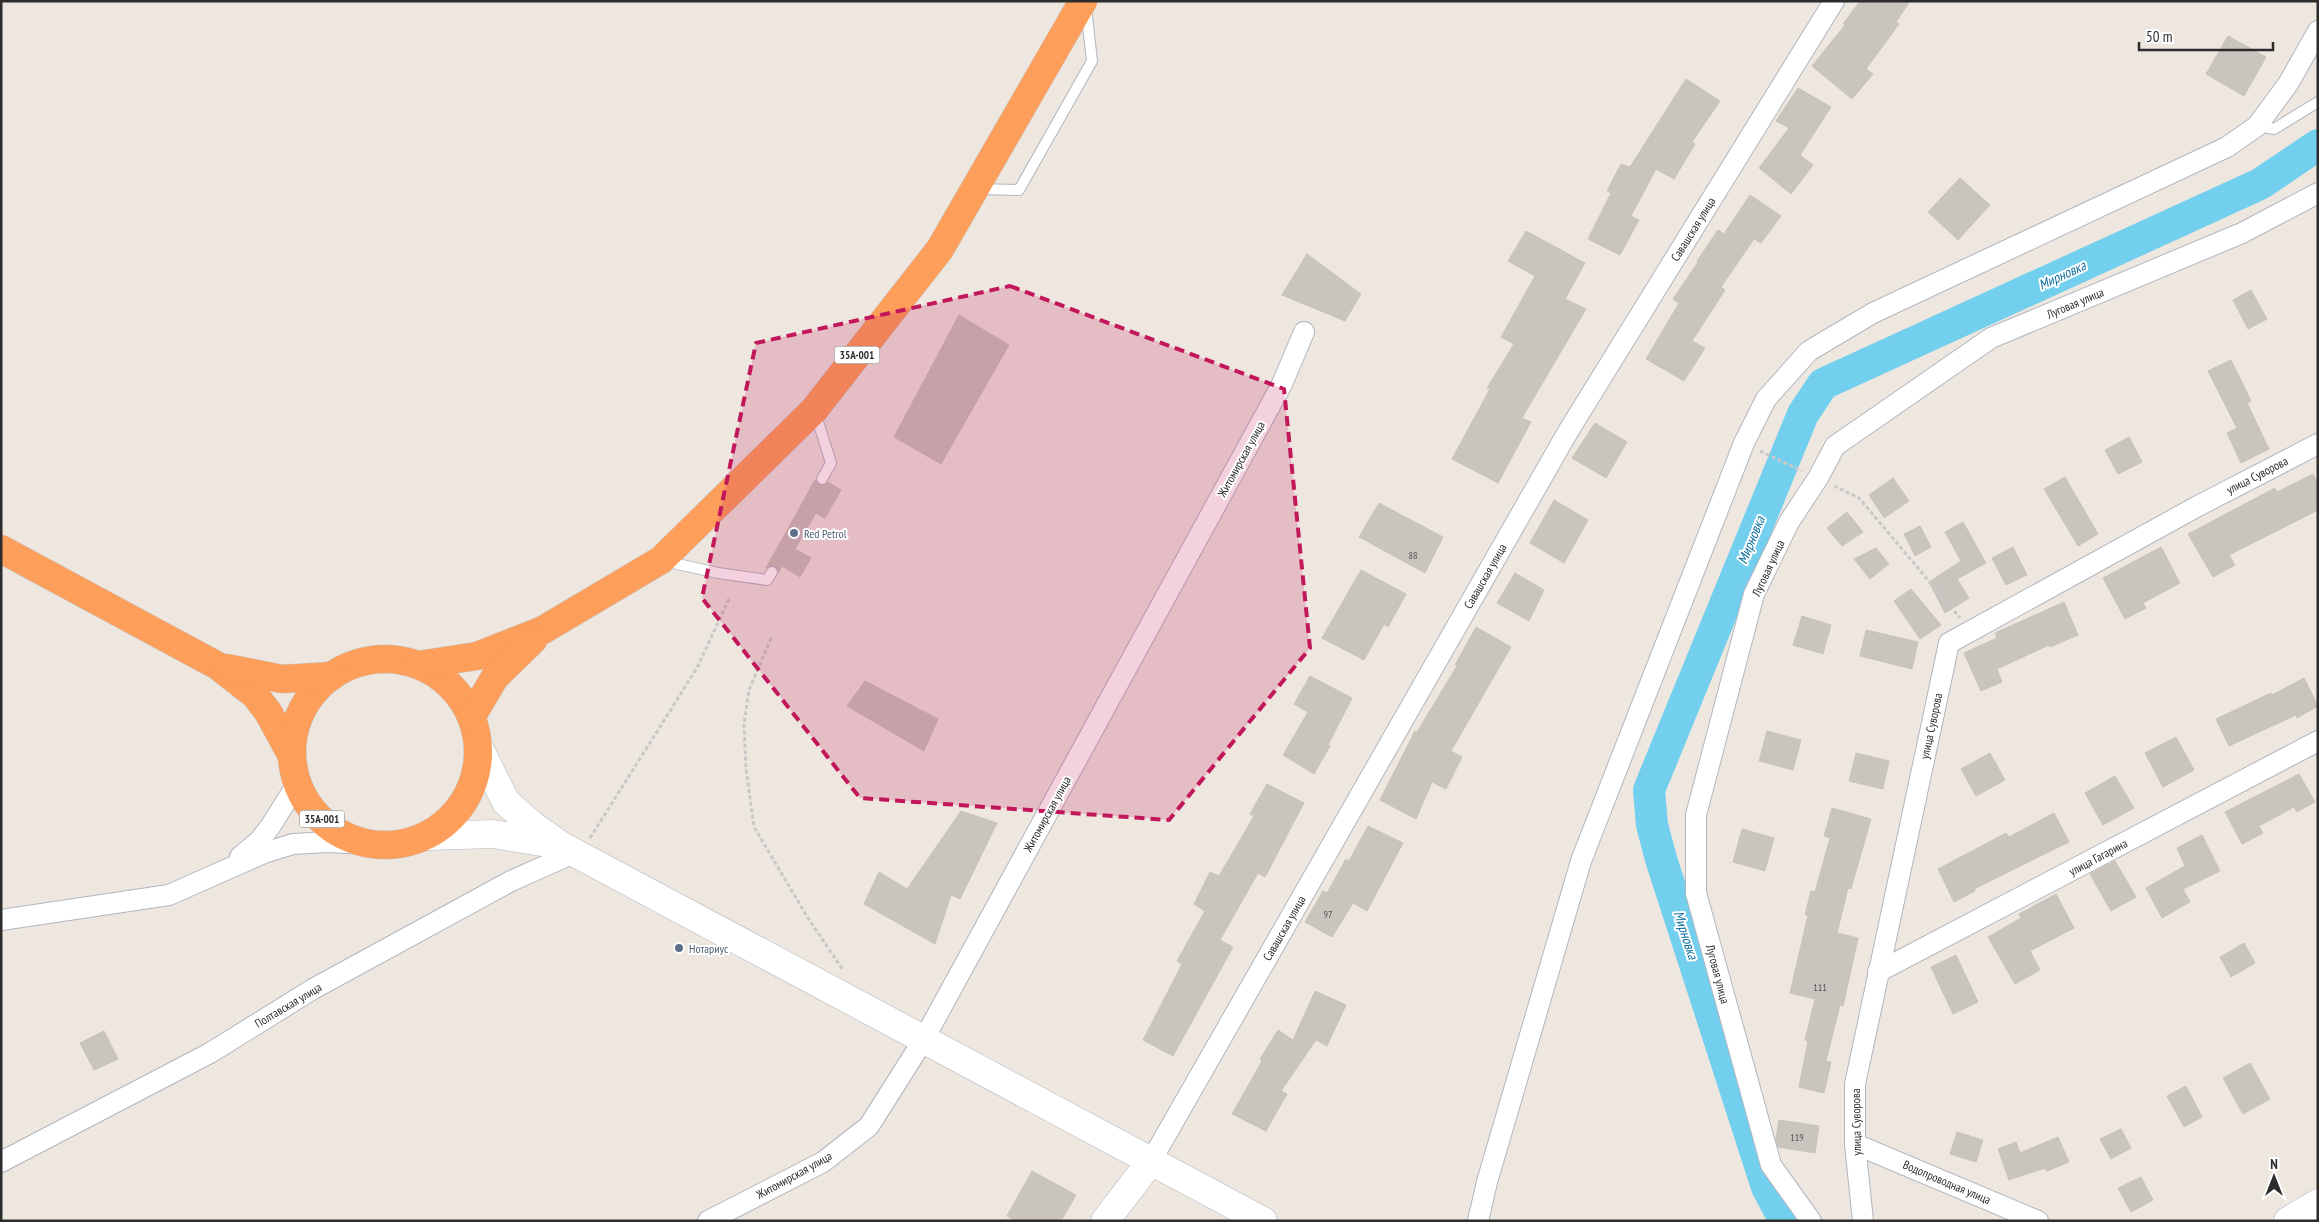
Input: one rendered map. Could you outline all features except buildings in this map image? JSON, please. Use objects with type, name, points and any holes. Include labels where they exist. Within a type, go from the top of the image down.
[{"type":"highway","name":"35А-001","points":[[418,665],[477,656],[543,630],[661,560],[814,410],[940,249],[1084,1]]},
{"type":"highway","name":"35А-001","points":[[1,549],[218,666],[255,695],[268,712],[292,756]]},
{"type":"highway","name":"35А-001","points":[[472,716],[495,677],[543,630]]},
{"type":"highway","name":"35А-001","points":[[389,659],[418,665],[450,684],[472,716],[479,748],[477,774],[467,799],[450,820],[428,836],[398,845],[366,844],[336,832],[312,811],[297,784],[292,756],[296,725],[310,697],[332,676],[359,662],[389,659]]},
{"type":"highway","name":"35А-001","points":[[218,666],[282,680],[332,676]]},
{"type":"main road","points":[[479,748],[506,802],[532,825],[569,849],[1263,1221]]},
{"type":"main road","points":[[428,836],[493,834],[569,849]]},
{"type":"main road","points":[[1106,1221],[1151,1161]]},
{"type":"main road","points":[[2288,1221],[2318,1203]]},
{"type":"street","name":"Савашская улица","points":[[1151,1161],[1569,430],[1834,1]]},
{"type":"street","points":[[1478,1221],[1487,1182],[1581,861],[1744,443],[1766,399],[1809,351],[1873,313],[2227,147],[2257,126],[2288,84],[2318,31]]},
{"type":"street","name":"Луговая улица","points":[[1811,1221],[1771,1165],[1696,894],[1696,815],[1754,594],[1811,475],[1835,446],[1991,338],[2242,233],[2318,193]]},
{"type":"street","name":"Житомирская улица","points":[[708,1221],[823,1162],[869,1126],[924,1039],[1282,384],[1304,332]]},
{"type":"street","name":"улица Суворова","points":[[1863,1221],[1855,1144],[1855,1084],[1949,643],[2198,506],[2318,444]]},
{"type":"street","name":"улица Гагарина","points":[[1878,972],[2318,741]]},
{"type":"street","points":[[221,873],[259,841],[297,784]]},
{"type":"street","points":[[1,920],[169,895],[264,853],[293,844],[327,842],[366,844]]},
{"type":"street","name":"Полтавская улица","points":[[1,1162],[210,1053],[313,989],[569,849]]},
{"type":"street","name":"Водопроводная улица","points":[[1855,1144],[2038,1221]]},
{"type":"lane","points":[[975,189],[1018,190],[1092,61],[1084,1]]},
{"type":"lane","points":[[2257,126],[2274,129],[2318,102]]},
{"type":"lane","points":[[814,410],[831,463],[822,479]]},
{"type":"lane","points":[[661,560],[718,573],[767,580],[772,572]]},
{"type":"path","points":[[1744,443],[1859,498],[1971,631]]},
{"type":"path","points":[[569,849],[591,837],[697,668],[729,599]]},
{"type":"path","points":[[771,638],[750,690],[744,724],[746,769],[754,827],[798,902],[843,971]]},
{"type":"highlighted area","points":[[1010,286],[1284,389],[1310,648],[1169,820],[860,798],[702,598],[756,343]]},
{"type":"waterway","name":"Мирновка","points":[[1785,1221],[1767,1187],[1661,859],[1652,825],[1649,790],[1803,414],[1823,384],[2260,184],[2318,145]]},
{"type":"place","name":"Red Petrol","points":[[794,533]]},
{"type":"place","name":"Нотариус","points":[[679,948]]}]
